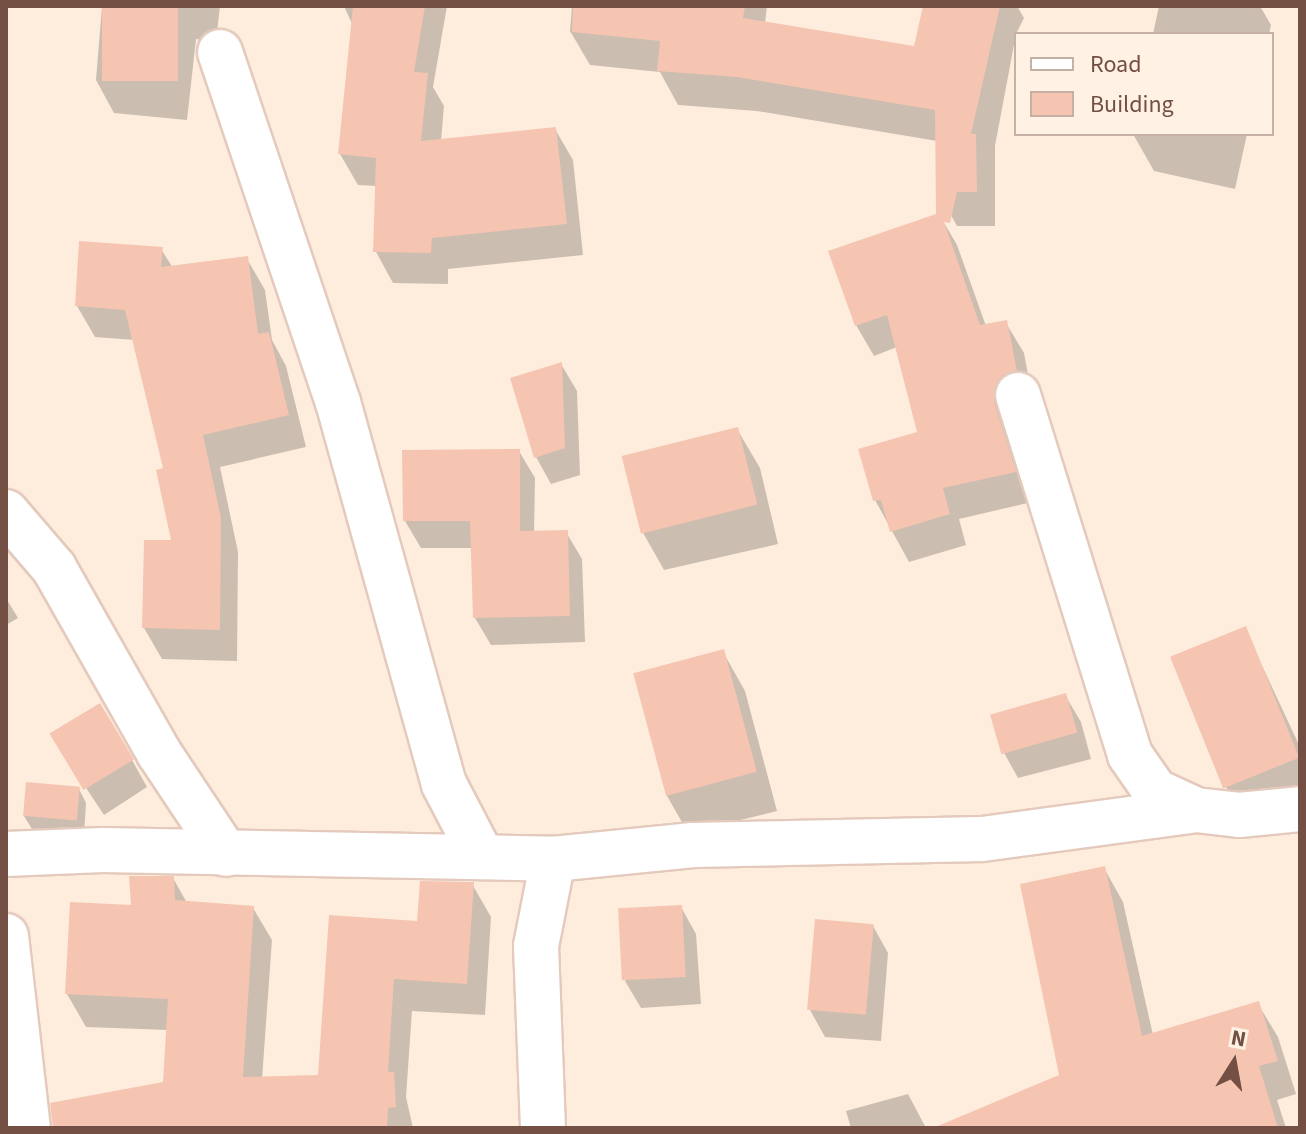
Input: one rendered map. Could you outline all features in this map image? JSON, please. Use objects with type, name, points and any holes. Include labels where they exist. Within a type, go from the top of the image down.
[{"type":"street","points":[[220,52],[338,402],[444,784],[482,857]]},
{"type":"street","points":[[1018,395],[1130,755],[1155,791],[1196,810]]},
{"type":"street","points":[[6,512],[54,568],[159,753],[226,854]]},
{"type":"street","points":[[6,854],[553,859],[693,845],[982,839],[1196,810],[1239,815],[1300,809]]},
{"type":"street","points":[[543,1128],[536,946],[553,859]]},
{"type":"street","points":[[6,936],[28,1128]]},
{"type":"building","points":[[102,6],[178,6],[178,81],[102,81]]},
{"type":"building","points":[[353,6],[425,6],[414,72],[428,73],[421,141],[556,127],[567,224],[432,238],[431,253],[373,252],[376,158],[338,154]]},
{"type":"building","points":[[573,6],[745,6],[743,18],[914,46],[923,6],[1000,6],[971,134],[976,134],[977,192],[957,192],[950,223],[944,222],[980,325],[1007,320],[1017,371],[999,379],[994,402],[1016,472],[943,488],[950,514],[890,532],[881,500],[873,501],[858,449],[917,432],[887,315],[855,326],[828,251],[936,214],[935,110],[737,77],[657,71],[660,41],[572,32]]},
{"type":"building","points":[[79,241],[163,247],[161,267],[248,256],[258,334],[269,332],[289,415],[203,435],[221,518],[220,630],[142,628],[144,540],[171,540],[156,470],[163,468],[125,310],[75,306]]},
{"type":"building","points":[[562,362],[565,448],[534,458],[510,378]]},
{"type":"building","points":[[738,427],[757,505],[641,534],[622,456]]},
{"type":"building","points":[[520,449],[520,531],[568,530],[570,616],[473,618],[470,521],[403,521],[402,450]]},
{"type":"building","points":[[1246,626],[1299,758],[1223,788],[1170,657]]},
{"type":"building","points":[[724,649],[757,772],[666,796],[633,673]]},
{"type":"building","points":[[1066,693],[1077,732],[1001,754],[990,715]]},
{"type":"building","points":[[100,703],[134,760],[83,790],[49,733]]},
{"type":"building","points":[[26,782],[80,787],[77,821],[23,816]]},
{"type":"building","points":[[1105,866],[1142,1036],[1259,1001],[1278,1061],[1259,1066],[1278,1128],[933,1128],[1059,1075],[1020,884]]},
{"type":"building","points":[[129,876],[174,876],[175,900],[254,906],[243,1077],[318,1075],[329,915],[417,921],[420,881],[474,882],[467,984],[394,979],[388,1072],[394,1072],[396,1107],[388,1108],[387,1128],[53,1128],[50,1103],[163,1082],[168,999],[65,994],[70,902],[131,905]]},
{"type":"building","points":[[682,905],[686,977],[622,980],[618,908]]},
{"type":"building","points":[[815,919],[874,924],[866,1015],[807,1010]]}]
